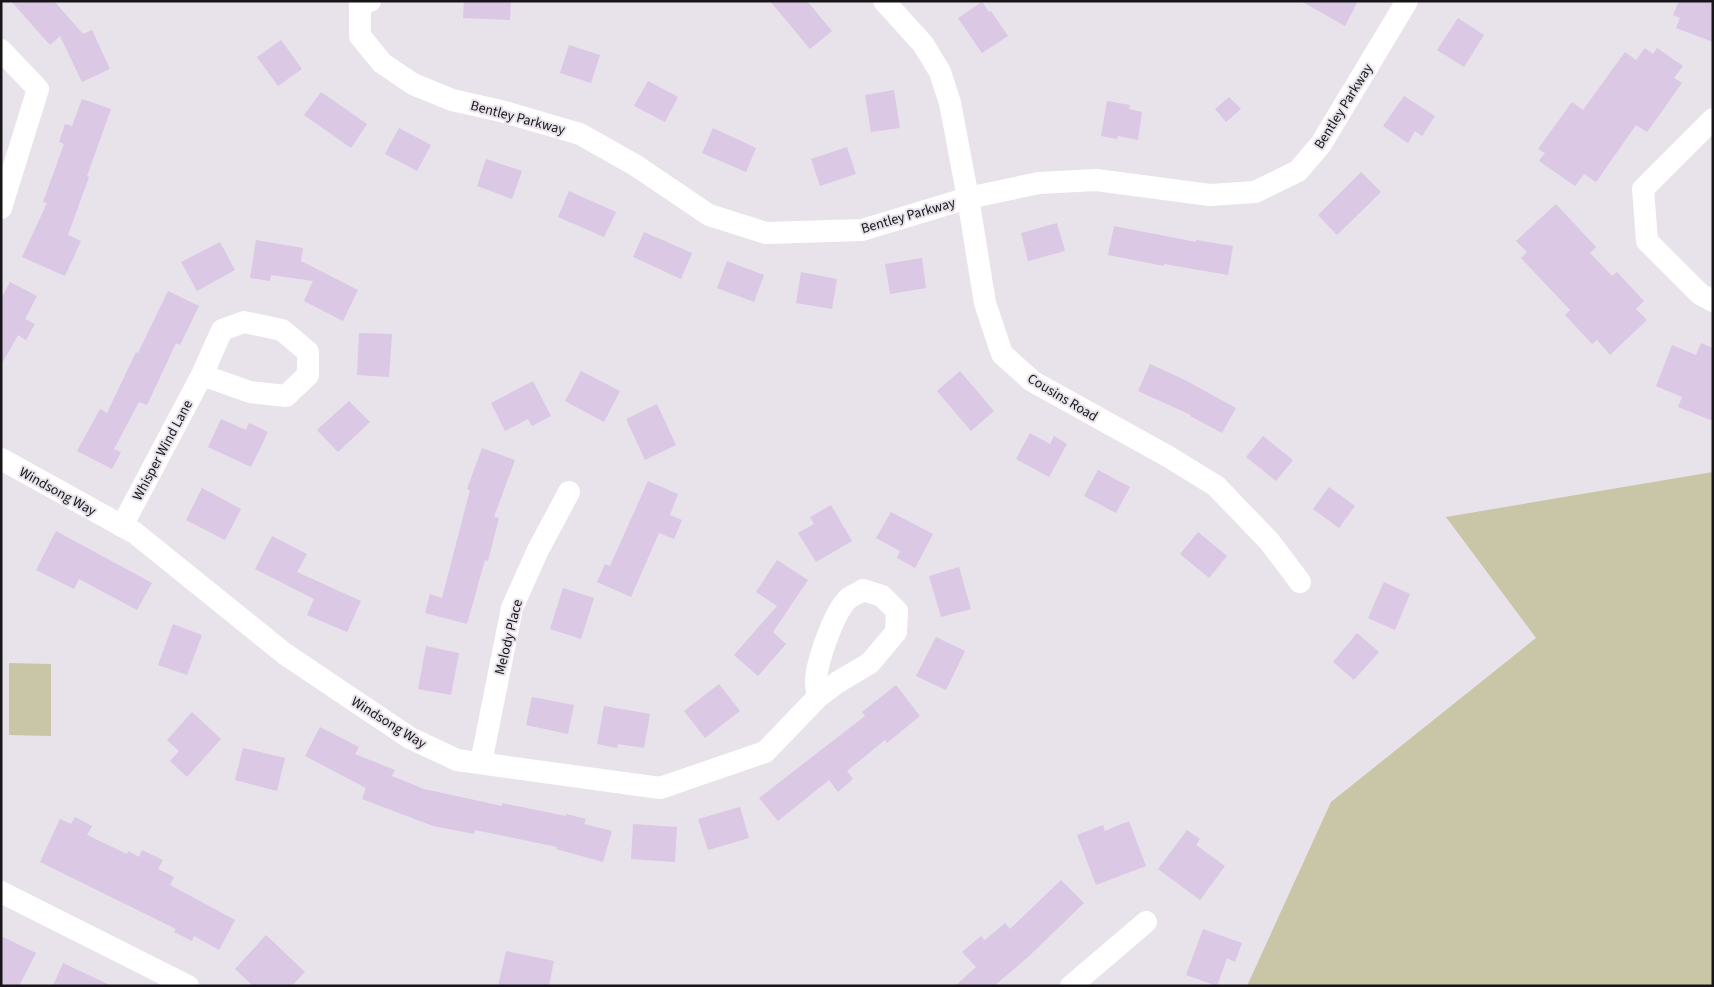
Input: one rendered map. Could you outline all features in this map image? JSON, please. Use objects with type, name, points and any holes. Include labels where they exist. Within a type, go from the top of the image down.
[{"type":"street","name":"Cousins Road","points":[[884,1],[923,44],[940,72],[950,103],[985,303],[1002,354],[1032,381],[1169,457],[1216,486],[1268,541],[1300,582]]},
{"type":"street","name":"Bentley Parkway","points":[[365,4],[360,36],[382,62],[412,84],[452,100],[502,111],[580,134],[635,166],[709,215],[766,233],[862,230],[968,198],[1039,183],[1096,180],[1210,195],[1255,192],[1298,171],[1321,144],[1407,1]]},
{"type":"street","points":[[1,50],[38,89],[7,170],[1,208]]},
{"type":"street","points":[[1713,119],[1643,189],[1647,241],[1700,294],[1713,301]]},
{"type":"street","name":"Whisper Wind Lane","points":[[122,526],[202,375],[222,330],[244,322],[282,330],[308,352],[308,376],[286,396],[250,392],[202,375]]},
{"type":"street","name":"Windsong Way","points":[[1,459],[135,532],[285,654],[410,738],[457,760],[660,788],[765,752],[818,697],[838,682],[870,663],[896,632],[897,611],[882,596],[863,590],[849,598],[840,608],[831,626],[820,662],[816,681],[818,697]]},
{"type":"street","name":"Melody Place","points":[[481,763],[512,608],[538,550],[569,492]]},
{"type":"street","points":[[1,892],[188,986]]},
{"type":"street","points":[[1071,986],[1146,922]]},
{"type":"shaded area","points":[[1713,472],[1713,986],[1247,986],[1331,802],[1536,638],[1446,517]]},
{"type":"shaded area","points":[[9,663],[51,664],[51,736],[9,735]]},
{"type":"building","points":[[11,1],[54,1],[83,34],[92,30],[110,69],[82,82],[60,36],[50,45]]},
{"type":"building","points":[[464,1],[511,1],[510,20],[463,18]]},
{"type":"building","points":[[770,1],[807,1],[832,31],[810,49]]},
{"type":"building","points":[[1301,1],[1358,1],[1345,26]]},
{"type":"building","points":[[1679,1],[1713,1],[1713,42],[1676,28],[1680,18],[1673,15]]},
{"type":"building","points":[[982,2],[989,12],[991,11],[1008,36],[982,53],[958,18]]},
{"type":"building","points":[[1458,18],[1484,35],[1464,67],[1437,50]]},
{"type":"building","points":[[281,40],[302,69],[278,86],[257,57]]},
{"type":"building","points":[[569,45],[600,55],[591,83],[560,73]]},
{"type":"building","points":[[1645,48],[1653,54],[1657,48],[1683,66],[1674,78],[1682,83],[1647,132],[1636,125],[1596,182],[1584,174],[1575,186],[1539,161],[1545,153],[1538,149],[1572,102],[1583,110],[1625,52],[1636,60]]},
{"type":"building","points":[[648,81],[678,97],[665,122],[634,106]]},
{"type":"building","points":[[894,90],[900,128],[871,132],[865,95]]},
{"type":"building","points":[[321,92],[367,124],[351,148],[304,115]]},
{"type":"building","points":[[1404,96],[1435,116],[1422,136],[1415,131],[1408,143],[1383,126]]},
{"type":"building","points":[[1229,97],[1241,109],[1226,122],[1215,109]]},
{"type":"building","points":[[82,99],[111,109],[68,235],[81,241],[65,276],[22,257],[47,203],[43,202],[64,144],[59,142],[65,124],[72,126]]},
{"type":"building","points":[[1107,101],[1130,105],[1129,109],[1142,112],[1138,140],[1118,136],[1117,139],[1101,136]]},
{"type":"building","points":[[399,128],[431,145],[417,171],[385,154]]},
{"type":"building","points":[[713,128],[756,148],[746,172],[702,153]]},
{"type":"building","points":[[847,147],[856,174],[820,186],[811,159]]},
{"type":"building","points":[[486,159],[522,171],[512,199],[477,186]]},
{"type":"building","points":[[1361,172],[1381,192],[1337,235],[1318,215]]},
{"type":"building","points":[[569,191],[616,212],[604,237],[558,217]]},
{"type":"building","points":[[1556,204],[1596,247],[1590,253],[1612,276],[1617,272],[1644,301],[1636,309],[1647,320],[1610,355],[1597,340],[1592,344],[1565,315],[1570,310],[1521,258],[1527,252],[1516,241]]},
{"type":"building","points":[[1057,223],[1065,251],[1028,261],[1021,233]]},
{"type":"building","points":[[1114,226],[1196,242],[1196,240],[1233,246],[1228,275],[1164,264],[1164,266],[1108,255]]},
{"type":"building","points":[[644,232],[692,253],[681,279],[633,257]]},
{"type":"building","points":[[256,240],[303,248],[301,261],[358,290],[343,321],[304,301],[313,281],[271,275],[270,281],[250,278]]},
{"type":"building","points":[[220,242],[235,270],[197,291],[181,262]]},
{"type":"building","points":[[922,258],[926,288],[890,294],[885,264]]},
{"type":"building","points":[[727,261],[764,275],[754,302],[717,288]]},
{"type":"building","points":[[801,272],[837,279],[832,309],[796,303]]},
{"type":"building","points":[[10,282],[37,296],[25,319],[35,324],[26,340],[18,335],[1,365],[1,299]]},
{"type":"building","points":[[168,291],[199,306],[180,345],[176,343],[147,405],[139,402],[114,449],[121,452],[112,469],[77,451],[100,409],[107,413]]},
{"type":"building","points":[[359,333],[392,334],[389,377],[357,375]]},
{"type":"building","points":[[1701,343],[1713,348],[1713,421],[1678,407],[1682,397],[1656,386],[1672,345],[1696,355]]},
{"type":"building","points":[[1150,364],[1183,379],[1236,408],[1222,433],[1191,415],[1138,391]]},
{"type":"building","points":[[581,371],[620,391],[604,422],[565,401]]},
{"type":"building","points":[[960,371],[994,411],[971,431],[937,391]]},
{"type":"building","points":[[533,381],[551,416],[532,426],[528,419],[505,431],[491,403]]},
{"type":"building","points":[[349,401],[370,422],[338,452],[317,430]]},
{"type":"building","points":[[657,404],[676,445],[645,460],[626,419]]},
{"type":"building","points":[[221,419],[246,430],[249,423],[268,432],[251,467],[208,447]]},
{"type":"building","points":[[1030,433],[1050,444],[1054,436],[1067,444],[1049,477],[1016,459]]},
{"type":"building","points":[[1263,436],[1293,460],[1276,481],[1246,457]]},
{"type":"building","points":[[482,448],[515,460],[494,517],[499,518],[488,561],[485,560],[467,624],[425,613],[430,594],[442,598],[470,490],[467,489]]},
{"type":"building","points":[[1098,470],[1130,487],[1116,513],[1084,496]]},
{"type":"building","points":[[648,481],[678,494],[670,515],[682,520],[674,539],[659,533],[631,597],[597,582],[605,564],[610,566]]},
{"type":"building","points":[[1329,487],[1355,506],[1339,528],[1313,509]]},
{"type":"building","points":[[202,488],[241,509],[225,540],[186,520]]},
{"type":"building","points":[[831,505],[852,541],[816,562],[798,533],[814,524],[810,517]]},
{"type":"building","points":[[891,512],[933,534],[915,568],[897,558],[900,551],[876,538]]},
{"type":"building","points":[[56,531],[152,583],[137,610],[79,579],[74,589],[36,570]]},
{"type":"building","points":[[1198,532],[1227,556],[1209,578],[1180,554]]},
{"type":"building","points":[[272,536],[307,554],[297,572],[361,601],[347,632],[307,615],[314,599],[255,569]]},
{"type":"building","points":[[777,560],[808,580],[773,632],[786,644],[758,676],[734,655],[777,606],[756,592]]},
{"type":"building","points":[[959,567],[971,609],[941,617],[929,576]]},
{"type":"building","points":[[1384,582],[1410,594],[1395,630],[1368,618]]},
{"type":"building","points":[[563,588],[594,598],[581,639],[550,629]]},
{"type":"building","points":[[173,624],[202,635],[187,675],[158,665]]},
{"type":"building","points":[[1357,633],[1379,652],[1354,680],[1333,662]]},
{"type":"building","points":[[936,637],[965,651],[946,690],[916,676]]},
{"type":"building","points":[[426,646],[459,653],[451,695],[418,689]]},
{"type":"building","points":[[719,684],[740,711],[705,738],[684,711]]},
{"type":"building","points":[[896,685],[920,716],[887,743],[885,740],[847,771],[853,779],[838,792],[829,780],[778,821],[759,798],[865,716],[862,712]]},
{"type":"building","points":[[532,697],[574,705],[568,734],[526,725]]},
{"type":"building","points":[[604,706],[650,714],[644,748],[618,744],[617,748],[597,744]]},
{"type":"building","points":[[192,712],[221,739],[187,777],[170,761],[179,751],[167,740]]},
{"type":"building","points":[[320,727],[359,747],[355,754],[395,770],[392,776],[424,789],[502,806],[502,803],[566,816],[566,814],[586,819],[584,824],[612,831],[603,862],[556,849],[557,847],[475,830],[474,834],[433,826],[362,799],[366,788],[305,756]]},
{"type":"building","points":[[243,748],[285,758],[277,791],[235,780]]},
{"type":"building","points":[[740,807],[749,838],[708,850],[698,819]]},
{"type":"building","points":[[75,817],[92,826],[87,835],[127,854],[128,851],[139,857],[142,850],[163,860],[158,869],[174,877],[170,885],[235,920],[219,950],[194,936],[192,941],[174,932],[176,929],[40,862],[60,819],[71,824]]},
{"type":"building","points":[[1129,821],[1146,866],[1096,885],[1077,835],[1103,825],[1105,831]]},
{"type":"building","points":[[633,824],[677,827],[675,862],[631,859]]},
{"type":"building","points":[[1187,830],[1200,839],[1196,845],[1225,866],[1200,900],[1158,869]]},
{"type":"building","points":[[1061,880],[1084,903],[1027,958],[994,986],[955,986],[976,967],[962,952],[981,936],[985,940],[1005,923],[1010,929]]},
{"type":"building","points":[[1203,929],[1242,943],[1235,962],[1227,958],[1217,986],[1186,975]]},
{"type":"building","points":[[266,935],[305,972],[292,986],[253,986],[235,969]]},
{"type":"building","points":[[1,936],[36,953],[19,986],[1,986]]},
{"type":"building","points":[[506,951],[554,961],[549,986],[498,986]]},
{"type":"building","points":[[63,963],[112,986],[53,986]]}]
